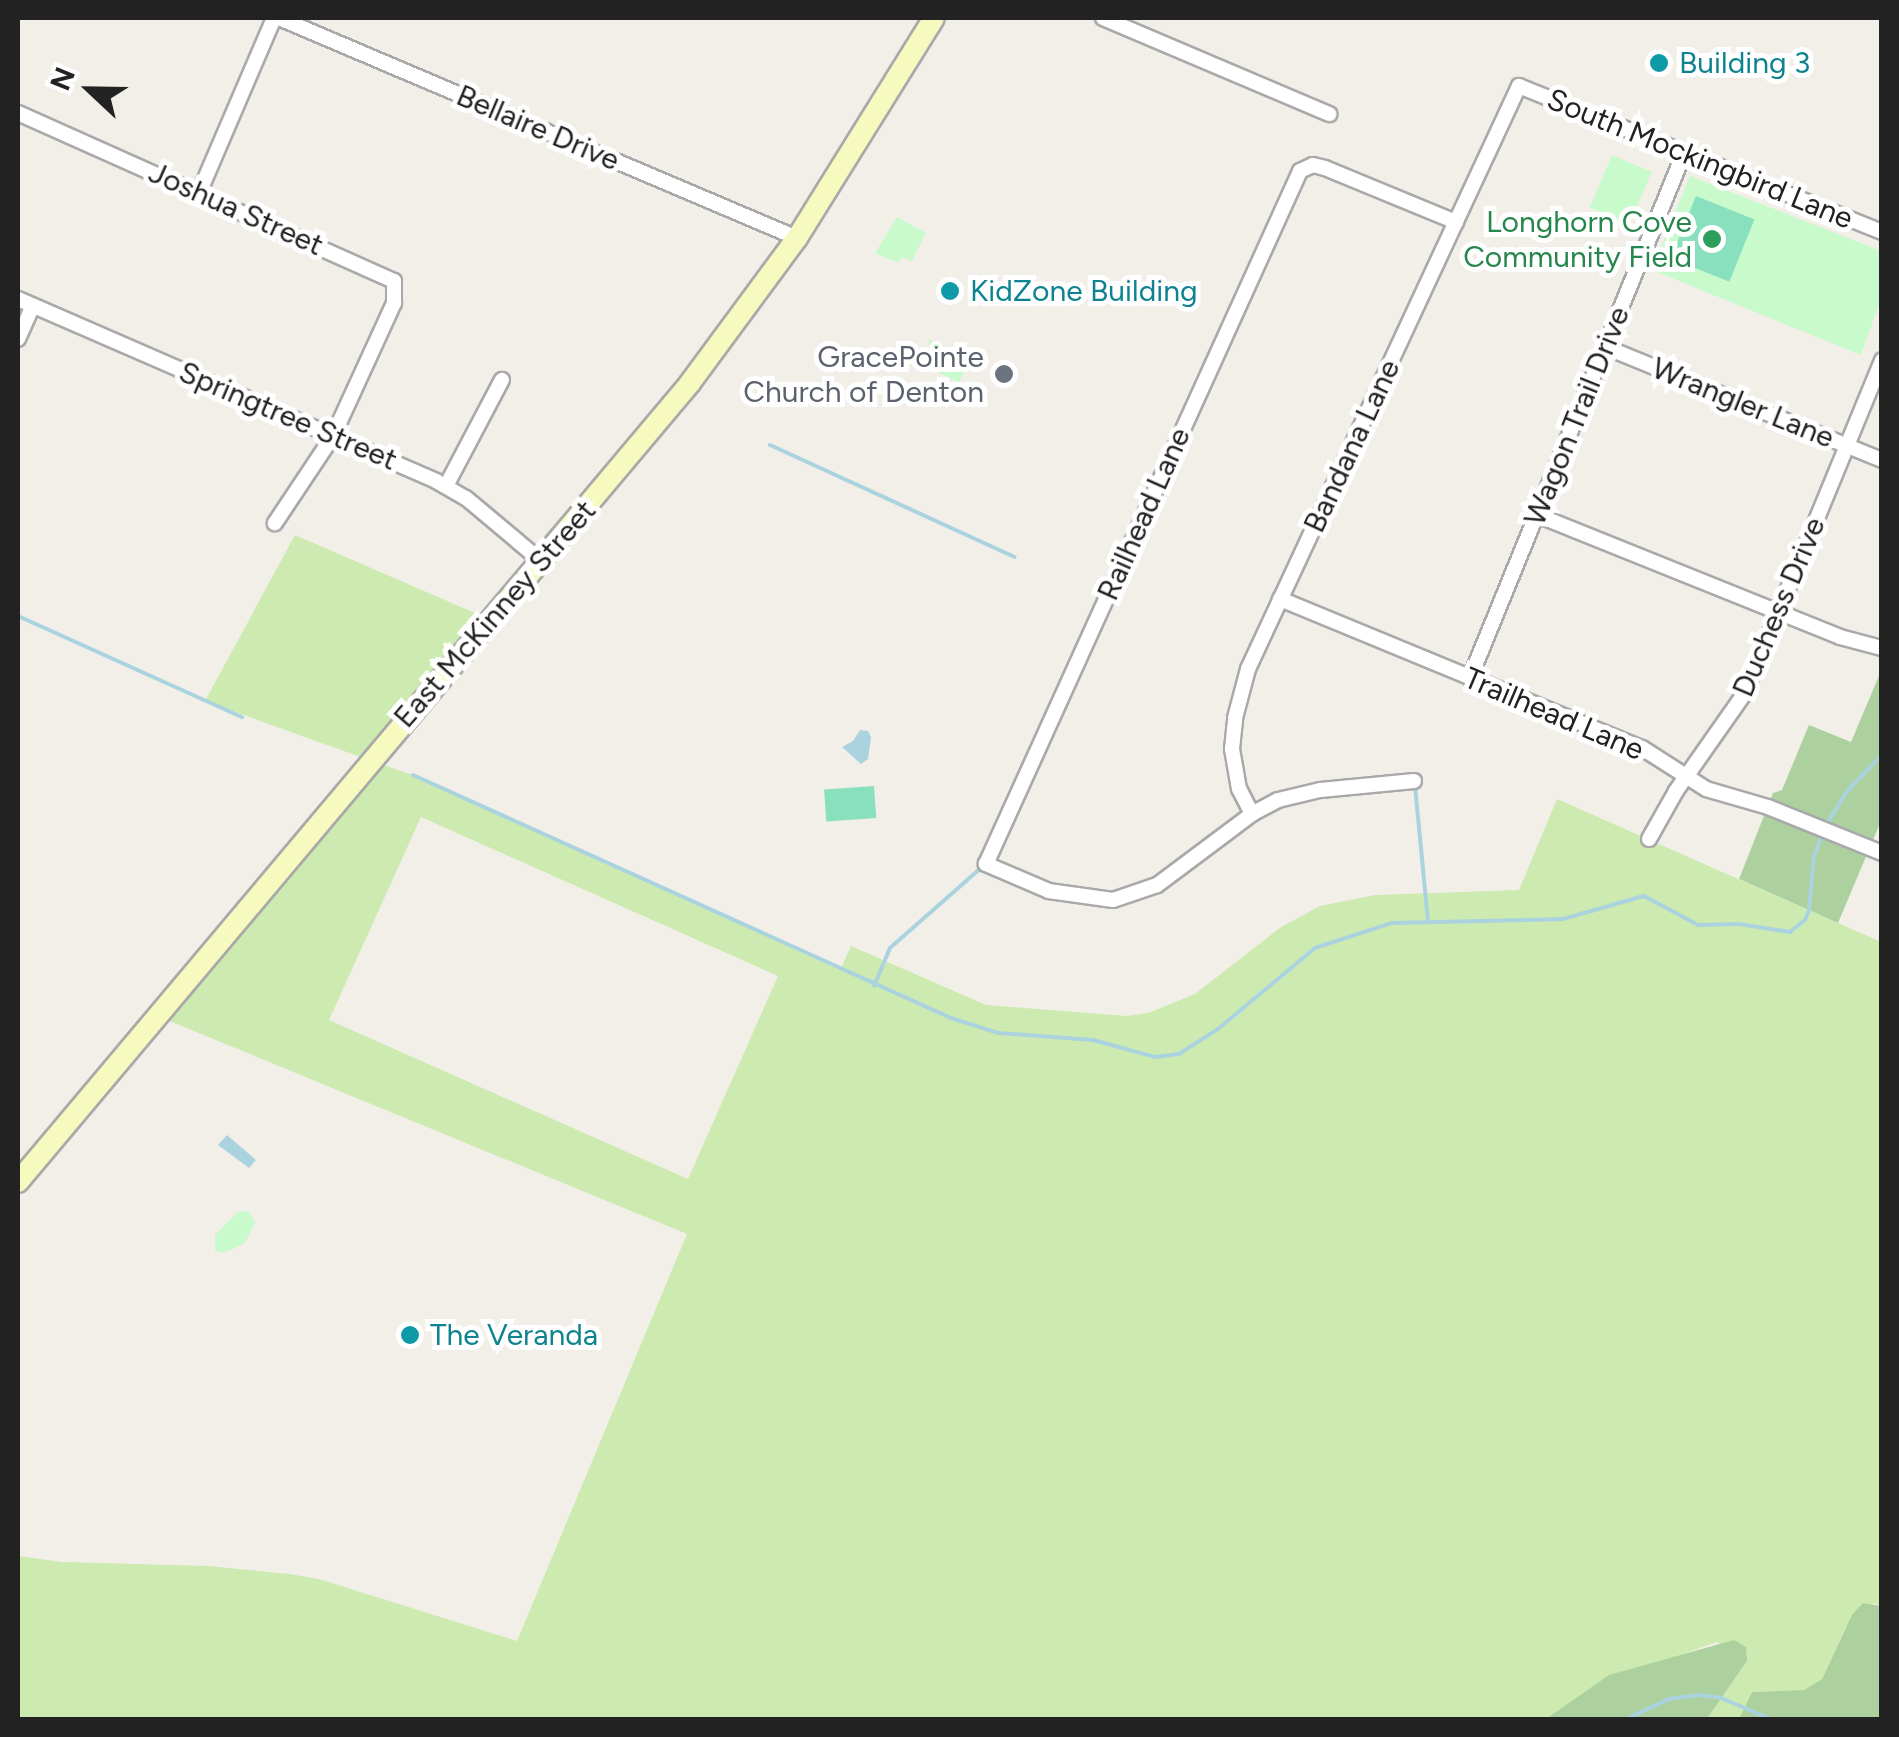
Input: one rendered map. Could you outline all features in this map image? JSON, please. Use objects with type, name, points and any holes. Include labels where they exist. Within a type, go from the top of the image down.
[{"type":"main road","name":"East McKinney Street","points":[[18,1182],[189,973],[676,400],[798,238],[934,18]]},
{"type":"street","points":[[199,193],[276,18]]},
{"type":"street","name":"Bellaire Drive","points":[[276,18],[798,238]]},
{"type":"street","points":[[1103,18],[1328,114]]},
{"type":"street","name":"South Mockingbird Lane","points":[[1519,86],[1882,232]]},
{"type":"street","name":"Bandana Lane","points":[[1252,814],[1233,764],[1235,718],[1248,670],[1519,86]]},
{"type":"street","name":"Joshua Street","points":[[18,114],[379,271],[396,284],[394,302],[333,436]]},
{"type":"street","name":"Wagon Trail Drive","points":[[1470,678],[1684,153]]},
{"type":"street","name":"Railhead Lane","points":[[1252,814],[1157,885],[1113,900],[1048,891],[986,864],[1305,166],[1325,168],[1456,222]]},
{"type":"street","name":"Springtree Street","points":[[18,299],[446,486],[541,560]]},
{"type":"street","points":[[18,339],[33,306]]},
{"type":"street","name":"Wrangler Lane","points":[[1605,348],[1882,460]]},
{"type":"street","name":"Duchess Drive","points":[[1650,839],[1686,778],[1742,700],[1882,360]]},
{"type":"street","points":[[446,486],[502,380]]},
{"type":"street","points":[[276,522],[333,436]]},
{"type":"street","points":[[1537,514],[1882,648]]},
{"type":"street","name":"Trailhead Lane","points":[[1280,599],[1642,748],[1714,792],[1768,807],[1882,854]]},
{"type":"street","points":[[1252,814],[1278,800],[1320,790],[1414,781]]},
{"type":"green space","points":[[1612,155],[1652,172],[1629,224],[1590,207]]},
{"type":"green space","points":[[1690,176],[1881,251],[1881,299],[1861,355],[1652,270]]},
{"type":"green space","name":"Longhorn Cove Community Field","points":[[1696,196],[1754,220],[1729,282],[1671,258]]},
{"type":"green space","points":[[897,217],[926,233],[912,261],[902,257],[899,262],[875,253]]},
{"type":"green space","points":[[928,339],[963,356],[966,368],[959,382],[939,373]]},
{"type":"green space","points":[[295,535],[491,620],[371,761],[413,775],[840,970],[851,946],[986,1005],[1126,1016],[1148,1013],[1195,994],[1281,927],[1320,906],[1375,895],[1519,890],[1557,799],[1881,942],[1881,1606],[1874,1603],[1846,1627],[1822,1679],[1804,1690],[1752,1692],[1739,1719],[1707,1719],[1747,1661],[1717,1642],[1672,1658],[1546,1720],[18,1719],[18,1556],[62,1562],[209,1566],[319,1579],[517,1641],[687,1234],[155,1015],[369,760],[205,701]],"holes":[[[421,817],[778,976],[688,1179],[329,1020]]]},
{"type":"green space","points":[[1881,671],[1881,821],[1838,923],[1739,879],[1773,793],[1782,790],[1809,725],[1851,742]]},
{"type":"green space","points":[[874,786],[876,818],[826,821],[824,789]]},
{"type":"green space","points":[[249,1211],[255,1223],[245,1243],[224,1253],[215,1251],[215,1235],[238,1212]]},
{"type":"green space","points":[[1863,1603],[1881,1606],[1881,1719],[1739,1719],[1752,1692],[1804,1690],[1822,1679],[1852,1615]]},
{"type":"green space","points":[[1734,1640],[1746,1647],[1747,1661],[1707,1719],[1546,1719],[1609,1675]]},
{"type":"water","points":[[860,730],[868,731],[871,737],[868,759],[861,764],[842,747],[853,741]]},
{"type":"water","points":[[227,1135],[256,1160],[249,1168],[218,1145]]},
{"type":"waterway","points":[[770,445],[1015,557]]},
{"type":"waterway","points":[[18,616],[242,717]]},
{"type":"waterway","points":[[1826,825],[1848,790],[1882,755]]},
{"type":"waterway","points":[[413,775],[951,1018],[998,1033],[1093,1040],[1155,1057],[1179,1054],[1218,1029],[1315,948],[1392,923],[1563,919],[1644,896],[1698,925],[1739,924],[1790,932],[1805,920],[1809,910],[1814,856],[1822,834]]},
{"type":"waterway","points":[[1415,786],[1428,921]]},
{"type":"waterway","points":[[874,986],[890,948],[982,867]]},
{"type":"waterway","points":[[1624,1720],[1669,1699],[1698,1695],[1721,1698],[1773,1720]]},
{"type":"place","name":"Building 3","points":[[1659,63]]},
{"type":"place","name":"Longhorn Cove Community Field","points":[[1712,239]]},
{"type":"place","name":"KidZone Building","points":[[950,291]]},
{"type":"place","name":"GracePointe Church of Denton","points":[[1004,374]]},
{"type":"place","name":"The Veranda","points":[[410,1335]]}]
